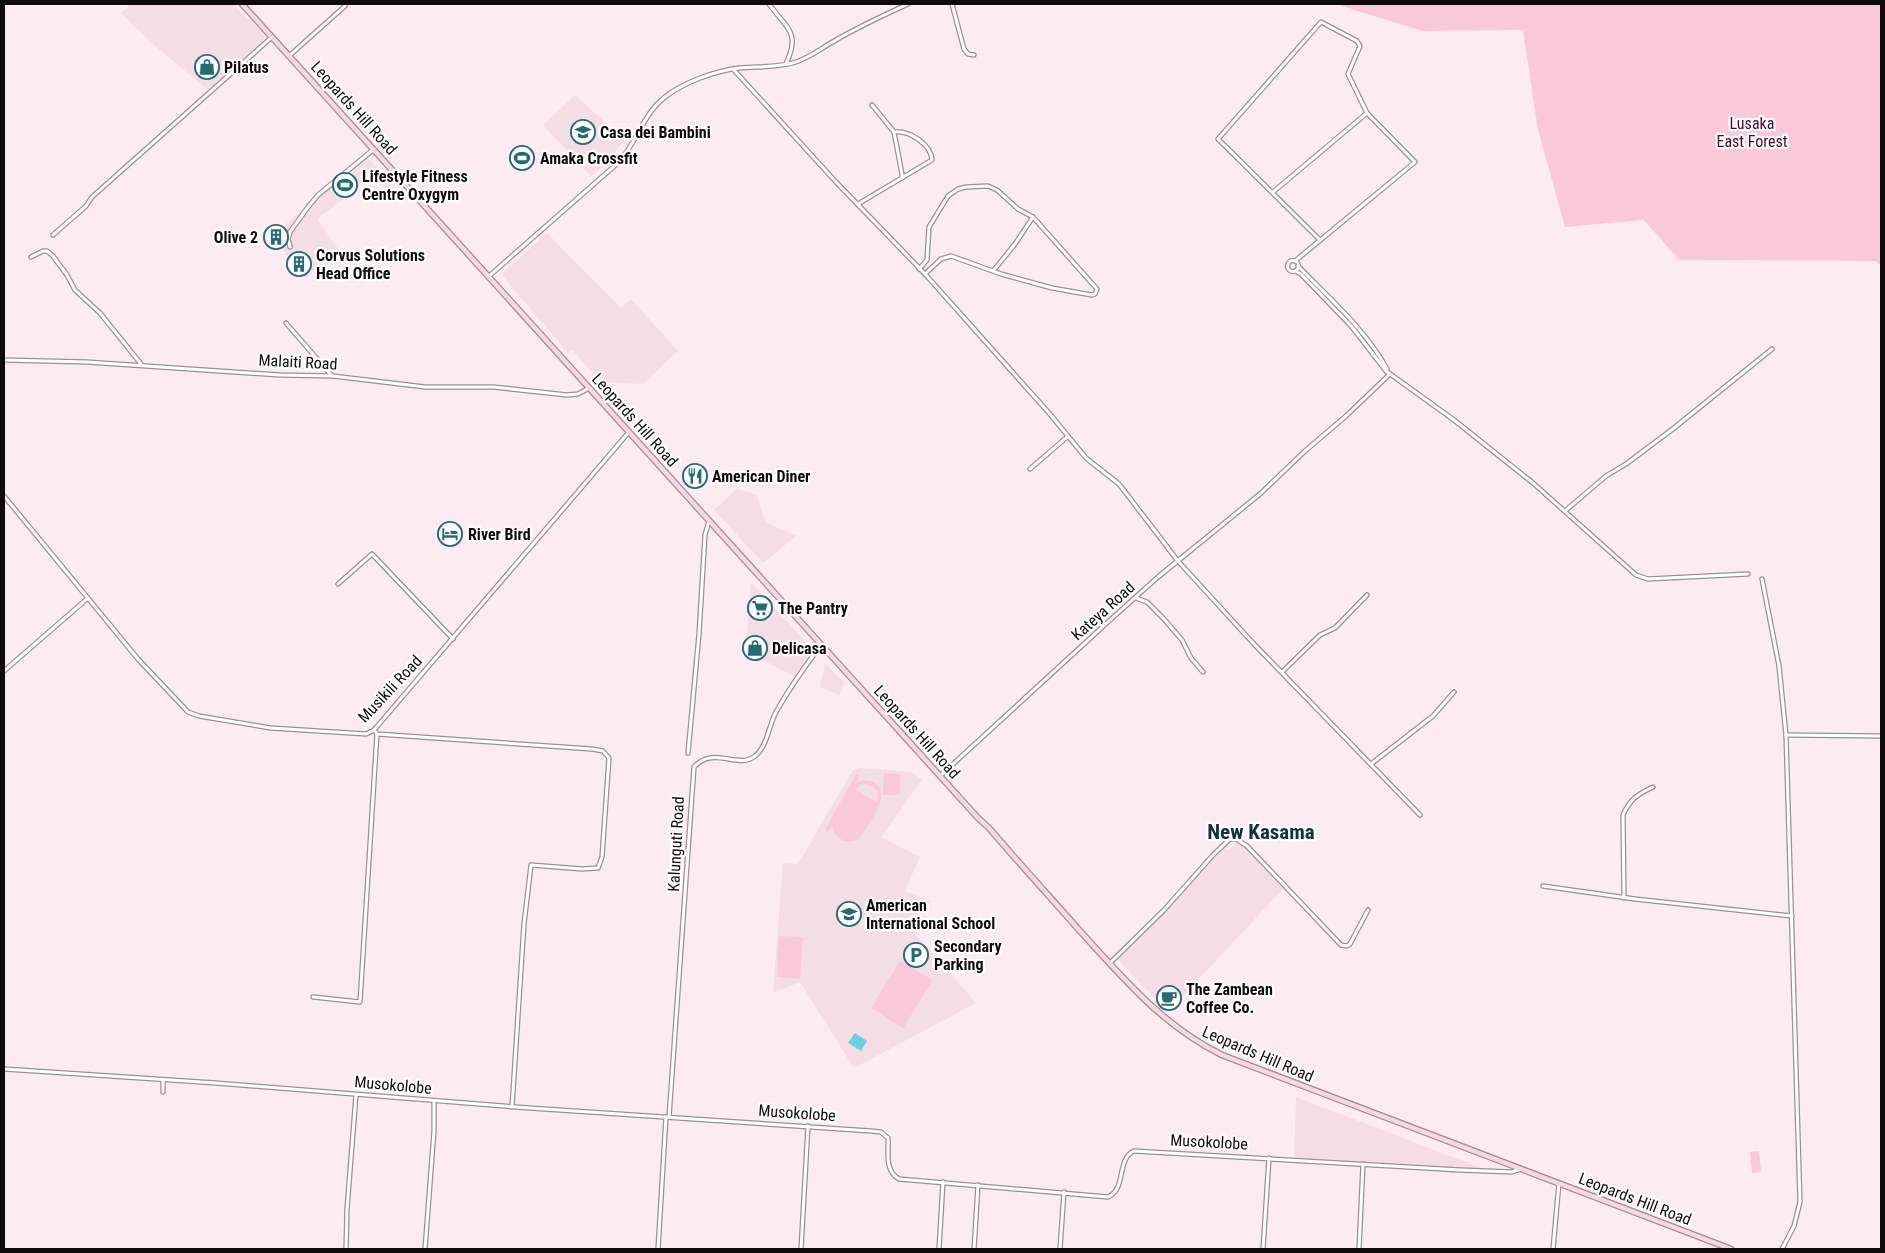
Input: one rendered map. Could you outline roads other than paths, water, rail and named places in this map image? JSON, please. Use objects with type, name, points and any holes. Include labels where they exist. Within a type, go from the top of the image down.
[{"type":"main road","name":"Leopards Hill Road","points":[[242,4],[1150,1006],[1190,1038],[1258,1070],[1559,1183],[1724,1248],[1731,1249]]},
{"type":"street","points":[[769,4],[794,40],[792,52],[786,64]]},
{"type":"street","points":[[488,277],[619,162],[630,149],[648,116],[664,98],[686,85],[733,69],[786,64],[802,60],[870,21],[908,4]]},
{"type":"street","points":[[952,4],[964,49],[968,54],[974,55]]},
{"type":"street","points":[[289,56],[345,6]]},
{"type":"street","points":[[1320,240],[1218,138],[1321,22],[1357,41],[1360,46],[1348,74],[1367,113],[1415,162],[1295,261],[1291,261],[1288,265],[1289,270],[1301,274],[1352,327],[1386,371],[1454,420],[1533,482],[1606,549],[1641,578],[1748,574]]},
{"type":"street","points":[[53,235],[86,206],[92,197],[272,37]]},
{"type":"street","points":[[733,69],[925,274],[1050,413],[1067,437],[1092,464],[1119,484],[1178,561],[1253,643],[1420,815]]},
{"type":"street","points":[[872,105],[894,132],[902,178]]},
{"type":"street","points":[[1273,192],[1367,113]]},
{"type":"street","points":[[858,204],[931,162],[932,158],[928,150],[918,139],[906,132],[894,132]]},
{"type":"street","points":[[290,248],[288,239],[290,232],[318,195],[374,149]]},
{"type":"street","points":[[919,269],[926,260],[927,235],[930,224],[948,196],[958,189],[978,186],[992,188],[1018,210],[1033,217],[1097,289],[1092,295],[1052,288],[951,256],[942,259],[925,274]]},
{"type":"street","points":[[994,270],[1033,217]]},
{"type":"street","points":[[31,258],[43,251],[47,251],[53,256],[75,290],[100,314],[141,365]]},
{"type":"street","points":[[1295,261],[1355,325],[1382,359],[1390,374]]},
{"type":"street","points":[[1295,271],[1298,266]]},
{"type":"street","points":[[286,323],[333,376]]},
{"type":"street","points":[[1564,511],[1606,476],[1626,464],[1674,428],[1772,349]]},
{"type":"street","name":"Malaiti Road","points":[[4,360],[141,365],[280,375],[333,376],[426,387],[493,387],[567,396],[578,394],[589,388]]},
{"type":"street","name":"Kateya Road","points":[[940,776],[1135,598],[1260,494],[1390,374]]},
{"type":"street","name":"Musikili Road","points":[[4,496],[174,700],[192,715],[303,731],[366,734],[374,730],[629,432]]},
{"type":"street","points":[[1030,469],[1067,437]]},
{"type":"street","points":[[688,753],[699,634],[705,535],[709,520]]},
{"type":"street","points":[[338,584],[372,554],[453,639]]},
{"type":"street","points":[[1762,578],[1779,666],[1786,735],[1792,916],[1800,1202],[1794,1226],[1782,1249]]},
{"type":"street","points":[[1282,672],[1320,635],[1335,628],[1367,596]]},
{"type":"street","points":[[4,671],[88,598]]},
{"type":"street","points":[[1135,598],[1147,602],[1164,619],[1182,640],[1191,658],[1203,672]]},
{"type":"street","name":"Kalunguti Road","points":[[658,1249],[694,768],[699,762],[707,758],[717,757],[746,760],[757,755],[762,748],[775,714],[821,645]]},
{"type":"street","points":[[1371,764],[1433,716],[1454,692]]},
{"type":"street","points":[[312,997],[360,1002],[377,734],[374,730]]},
{"type":"street","points":[[377,734],[592,749],[603,751],[609,758],[602,848],[598,868],[531,866],[524,924],[512,1107]]},
{"type":"street","points":[[1786,735],[1881,736]]},
{"type":"street","points":[[1624,898],[1623,815],[1626,808],[1638,794],[1653,787]]},
{"type":"street","points":[[1110,963],[1164,910],[1214,854],[1230,839],[1236,839],[1247,846],[1341,946],[1348,946],[1350,944],[1368,910]]},
{"type":"street","points":[[1543,886],[1624,898],[1792,916]]},
{"type":"street","name":"Musokolobe","points":[[4,1069],[216,1083],[512,1107],[881,1132],[888,1138],[888,1164],[895,1177],[906,1180],[1108,1197],[1113,1195],[1122,1176],[1126,1158],[1134,1151],[1507,1172],[1521,1169]]},
{"type":"street","points":[[163,1092],[164,1080]]},
{"type":"street","points":[[346,1249],[347,1209],[356,1095]]},
{"type":"street","points":[[425,1249],[434,1131],[434,1101]]},
{"type":"street","points":[[801,1249],[808,1126]]},
{"type":"street","points":[[1263,1249],[1269,1158]]},
{"type":"street","points":[[1359,1249],[1363,1164]]},
{"type":"street","points":[[939,1249],[943,1182]]},
{"type":"street","points":[[1553,1249],[1559,1183]]},
{"type":"street","points":[[974,1249],[978,1185]]},
{"type":"street","points":[[1060,1249],[1064,1192]]},
{"type":"water","points":[[855,1033],[867,1041],[861,1051],[848,1043]]},
{"type":"place","name":"Pilatus","points":[[207,67]]},
{"type":"place","name":"Casa dei Bambini","points":[[583,132]]},
{"type":"place","name":"Amaka Crossfit","points":[[522,158]]},
{"type":"place","name":"Lifestyle Fitness Centre Oxygym","points":[[345,185]]},
{"type":"place","name":"Olive 2","points":[[276,237]]},
{"type":"place","name":"Corvus Solutions Head Office","points":[[299,264]]},
{"type":"place","name":"American Diner","points":[[695,476]]},
{"type":"place","name":"River Bird","points":[[450,534]]},
{"type":"place","name":"The Pantry","points":[[760,608]]},
{"type":"place","name":"Delicasa","points":[[755,648]]},
{"type":"place","name":"American International School","points":[[849,914]]},
{"type":"place","name":"Secondary Parking","points":[[916,955]]},
{"type":"place","name":"The Zambean Coffee Co.","points":[[1169,998]]},
{"type":"district","name":"New Kasama","points":[[1261,832]]},
{"type":"park label","name":"Lusaka East Forest","points":[[1752,132]]}]
